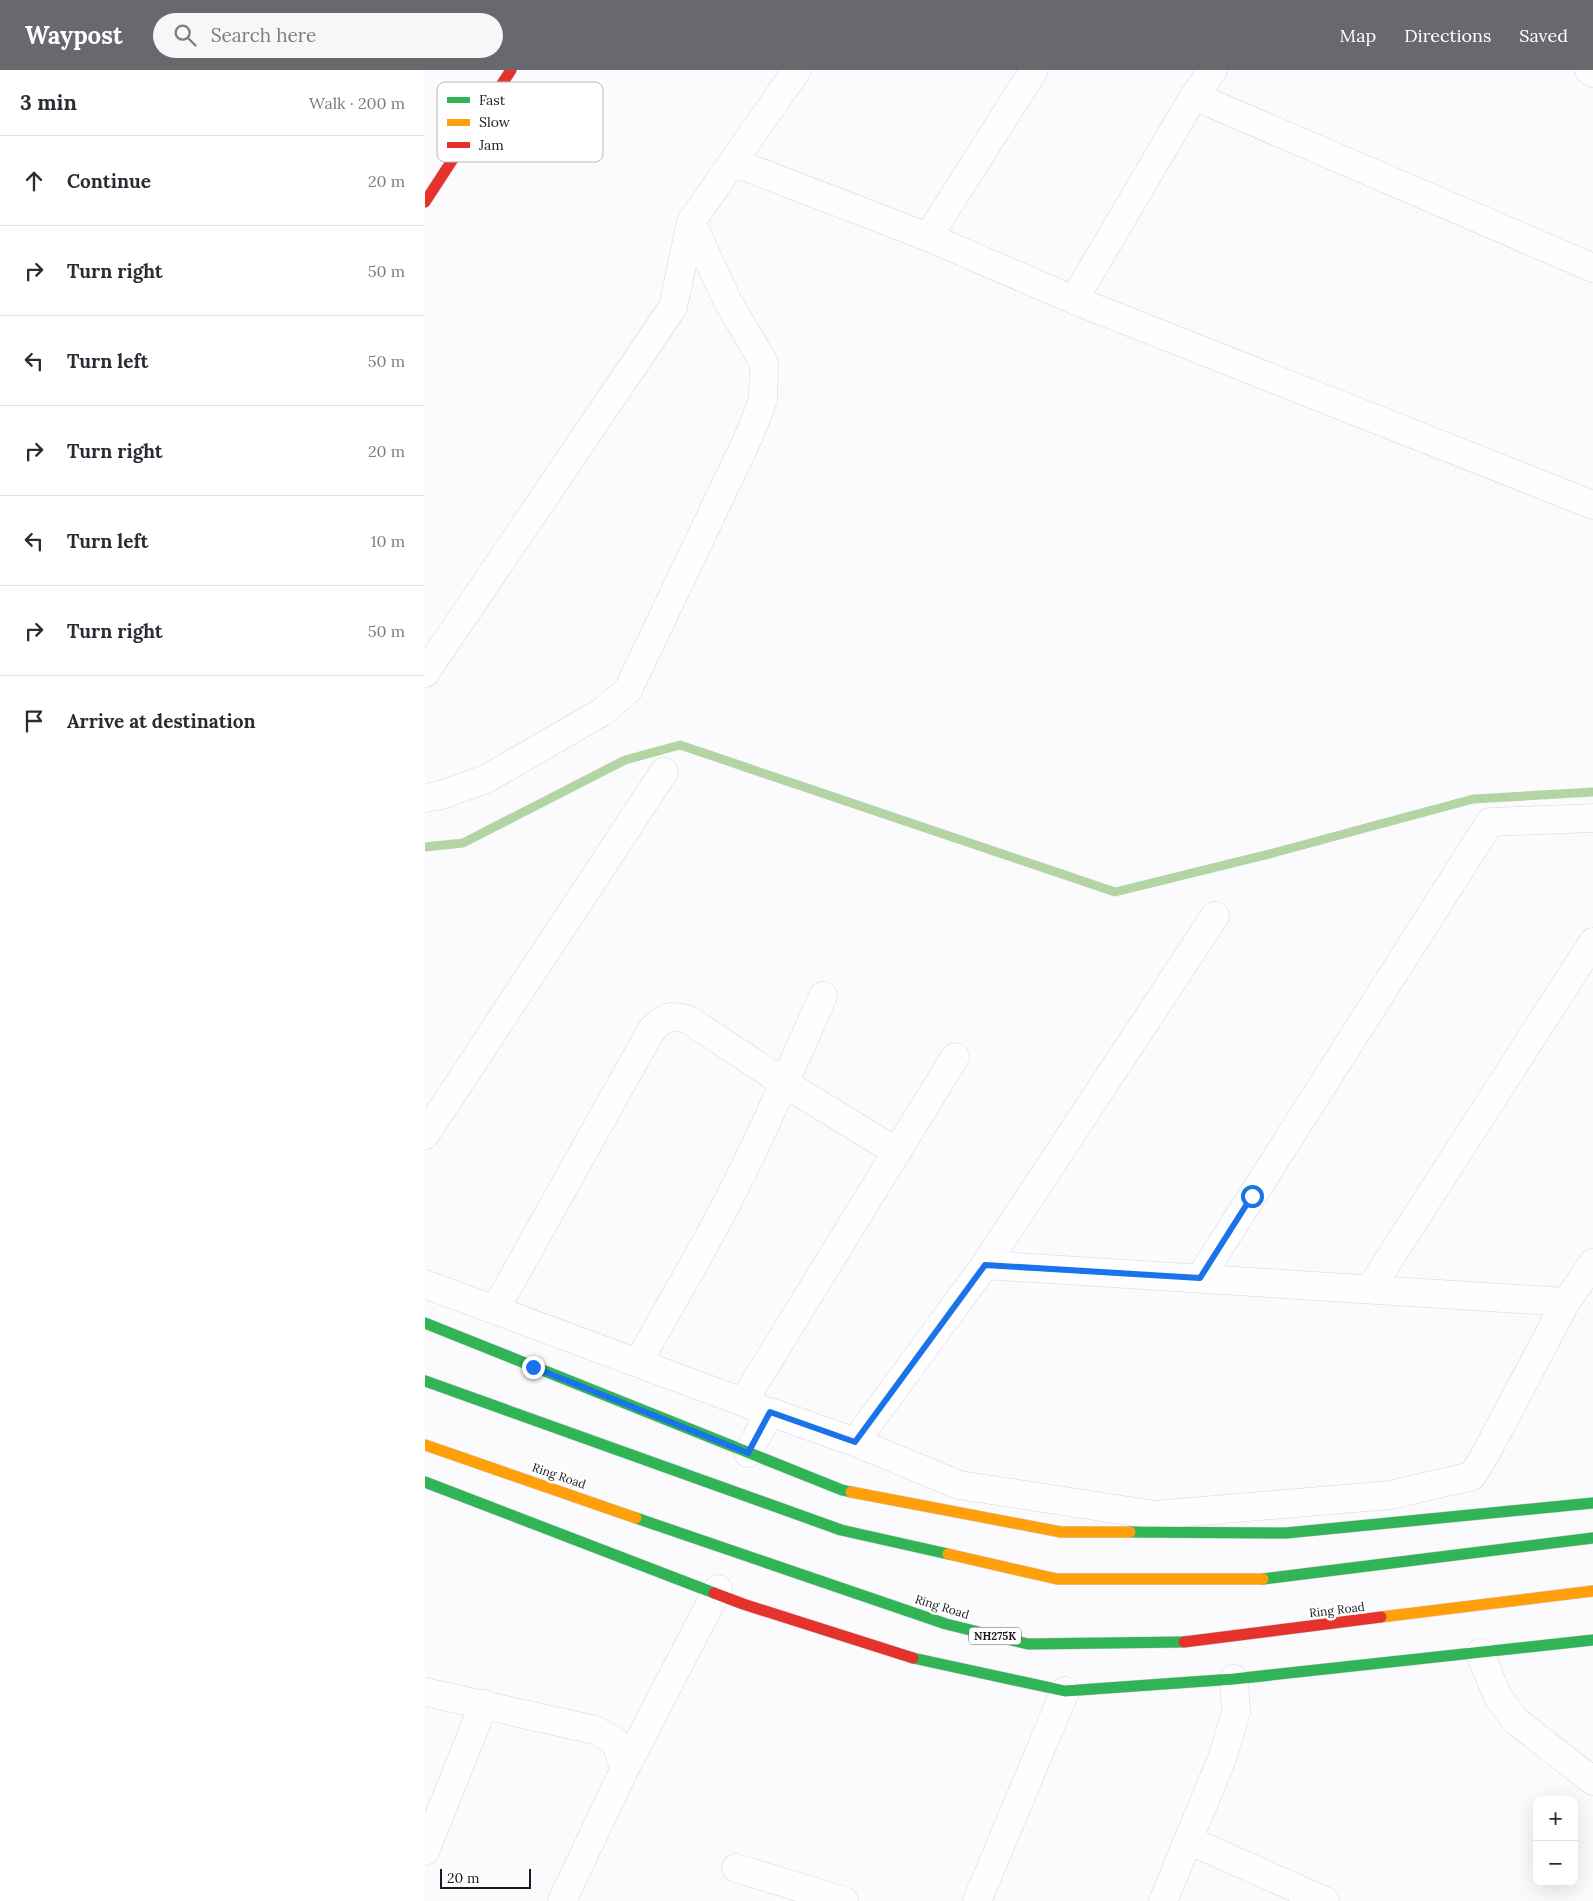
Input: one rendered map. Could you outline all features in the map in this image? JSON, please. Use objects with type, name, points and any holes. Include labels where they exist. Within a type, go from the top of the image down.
[{"type":"main road","points":[[425,202],[449,162]]},
{"type":"main road","points":[[425,1324],[841,1490],[1061,1532],[1287,1533],[1593,1503]]},
{"type":"main road","points":[[425,1381],[841,1530],[1057,1579],[1271,1580],[1593,1538]]},
{"type":"main road","name":"Ring Road","points":[[425,1445],[947,1624],[1028,1644],[1175,1643],[1593,1591]]},
{"type":"main road","points":[[425,1482],[717,1591],[900,1655],[1065,1691],[1234,1680],[1593,1640]]},
{"type":"street","points":[[425,673],[673,307],[691,222],[797,70]]},
{"type":"street","points":[[927,237],[1034,70]]},
{"type":"street","points":[[1074,300],[1195,96],[1213,70]]},
{"type":"street","points":[[1589,70],[1593,73]]},
{"type":"street","points":[[1195,96],[1593,268]]},
{"type":"street","points":[[733,162],[927,237],[1074,300],[1593,505]]},
{"type":"street","points":[[425,798],[441,795],[486,779],[603,712],[628,690],[749,436],[763,400],[764,363],[728,302],[691,222]]},
{"type":"street","points":[[425,1135],[664,772]]},
{"type":"street","points":[[1200,1278],[1491,822],[1593,818]]},
{"type":"street","points":[[855,1442],[985,1265],[1215,916]]},
{"type":"street","points":[[1370,1290],[1593,942]]},
{"type":"street","points":[[638,1363],[692,1270],[727,1203],[761,1135],[823,996]]},
{"type":"street","points":[[495,1310],[651,1031],[660,1021],[673,1015],[689,1020],[784,1083],[897,1152]]},
{"type":"street","points":[[743,1402],[955,1057]]},
{"type":"street","points":[[425,1284],[855,1442],[959,1485],[1155,1515],[1390,1495],[1472,1476],[1566,1302],[1593,1263]]},
{"type":"street","points":[[985,1265],[1566,1302]]},
{"type":"street","points":[[748,1453],[770,1412]]},
{"type":"street","points":[[562,1901],[624,1770],[717,1591]]},
{"type":"street","points":[[1479,1653],[1498,1697],[1516,1720],[1593,1781]]},
{"type":"street","points":[[1163,1901],[1223,1756],[1236,1712],[1234,1680]]},
{"type":"street","points":[[977,1901],[1065,1691]]},
{"type":"street","points":[[425,1692],[595,1730],[617,1742],[624,1770]]},
{"type":"street","points":[[425,1851],[484,1704]]},
{"type":"street","points":[[1188,1840],[1325,1901]]},
{"type":"street","points":[[736,1868],[843,1901]]},
{"type":"waterway","points":[[425,847],[463,843],[625,760],[680,745],[1115,892],[1273,853],[1473,799],[1593,792]]},
{"type":"traffic: fast","points":[[425,1323],[851,1492]]},
{"type":"traffic: fast","points":[[425,1381],[841,1530],[948,1554]]},
{"type":"traffic: fast","points":[[425,1482],[714,1593]]},
{"type":"traffic: fast","points":[[1130,1532],[1286,1533],[1593,1503]]},
{"type":"traffic: fast","points":[[636,1518],[946,1624],[1028,1644],[1184,1642]]},
{"type":"traffic: fast","points":[[1263,1579],[1593,1538]]},
{"type":"traffic: fast","points":[[913,1658],[1065,1691],[1234,1679],[1593,1640]]},
{"type":"traffic: slow","points":[[425,1445],[636,1518]]},
{"type":"traffic: slow","points":[[851,1492],[1061,1532],[1130,1532]]},
{"type":"traffic: slow","points":[[948,1554],[1057,1579],[1263,1579]]},
{"type":"traffic: slow","points":[[1381,1617],[1593,1591]]},
{"type":"traffic: jam","points":[[503,82],[511,70]]},
{"type":"traffic: jam","points":[[425,202],[451,162]]},
{"type":"traffic: jam","points":[[714,1593],[913,1658]]},
{"type":"traffic: jam","points":[[1184,1642],[1381,1617]]},
{"type":"route","points":[[533,1367],[748,1453],[770,1412],[855,1442],[985,1265],[1200,1278],[1252,1196]]}]
